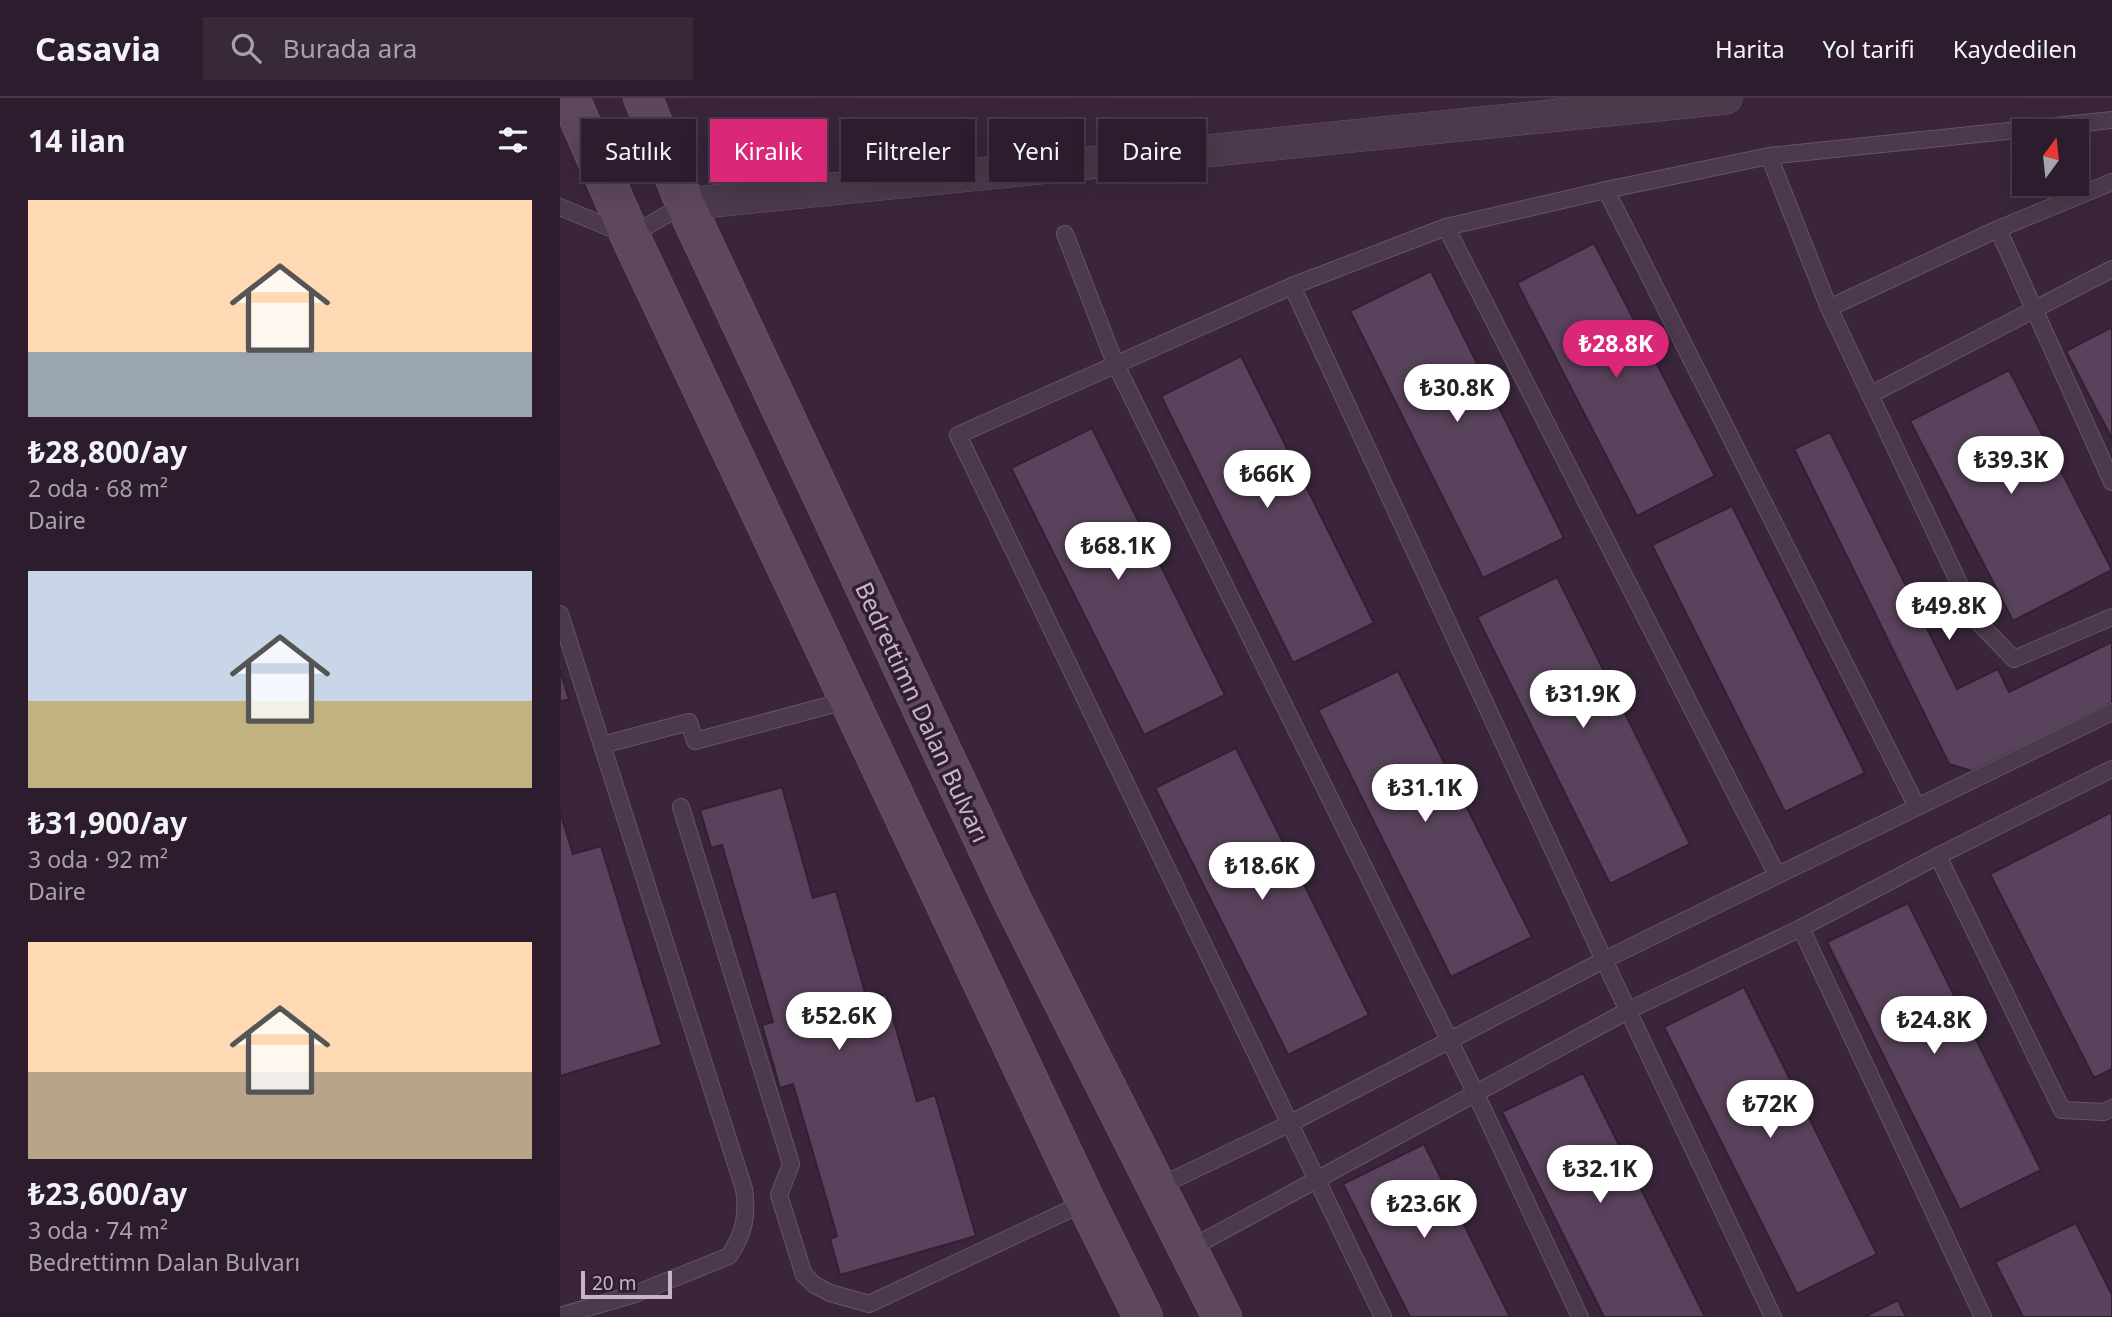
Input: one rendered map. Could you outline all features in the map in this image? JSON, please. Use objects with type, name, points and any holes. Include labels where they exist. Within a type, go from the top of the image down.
[{"type":"main road","points":[[569,98],[631,236],[1086,1202],[1143,1317]]},
{"type":"main road","name":"Bedrettimn Dalan Bulvarı","points":[[643,98],[685,204],[1011,898],[1222,1317]]},
{"type":"street","points":[[685,204],[1726,98]]},
{"type":"lane","points":[[1383,1317],[1315,1181],[958,435],[1292,286],[1446,227],[1769,156],[2112,120]]},
{"type":"lane","points":[[1769,156],[1829,308],[1977,621],[2014,659],[2112,617]]},
{"type":"lane","points":[[1829,308],[1998,229],[2112,182]]},
{"type":"lane","points":[[1606,190],[1917,807]]},
{"type":"lane","points":[[560,207],[631,236],[685,204]]},
{"type":"lane","points":[[1446,227],[1777,875]]},
{"type":"lane","points":[[1998,229],[2112,482]]},
{"type":"lane","points":[[1065,234],[1115,363],[1475,1092],[1580,1317]]},
{"type":"lane","points":[[1870,395],[2112,269]]},
{"type":"lane","points":[[1292,286],[1604,960],[1773,1317]]},
{"type":"lane","points":[[560,614],[744,1189],[747,1207],[745,1225],[729,1256],[635,1294],[560,1316]]},
{"type":"lane","points":[[602,745],[689,722],[695,741],[850,699]]},
{"type":"lane","points":[[1158,1187],[1289,1124],[1604,960],[2112,712]]},
{"type":"lane","points":[[1189,1249],[1629,1010],[1801,928],[2112,769]]},
{"type":"lane","points":[[681,807],[791,1164],[779,1195],[804,1275],[831,1293],[869,1304],[1086,1202]]},
{"type":"lane","points":[[1938,856],[2062,1110],[2104,1112],[2112,1108]]},
{"type":"lane","points":[[1801,928],[1983,1317]]},
{"type":"building","points":[[1594,243],[1715,476],[1637,516],[1517,283]]},
{"type":"building","points":[[1431,271],[1564,538],[1483,578],[1350,311]]},
{"type":"building","points":[[2112,327],[2112,439],[2066,351]]},
{"type":"building","points":[[1241,356],[1374,623],[1293,663],[1161,396]]},
{"type":"building","points":[[2009,370],[2112,570],[2013,621],[1910,421]]},
{"type":"building","points":[[1092,428],[1225,695],[1144,735],[1011,468]]},
{"type":"building","points":[[1830,432],[1957,689],[1998,669],[2009,692],[2112,642],[2112,703],[1972,771],[1949,764],[1794,449]]},
{"type":"building","points":[[1732,506],[1865,773],[1785,812],[1652,545]]},
{"type":"building","points":[[1557,577],[1690,844],[1610,884],[1477,617]]},
{"type":"building","points":[[560,670],[569,699],[560,702]]},
{"type":"building","points":[[1398,671],[1532,937],[1451,977],[1318,710]]},
{"type":"building","points":[[1236,748],[1369,1015],[1288,1055],[1155,788]]},
{"type":"building","points":[[782,787],[813,898],[836,891],[867,999],[886,994],[917,1101],[935,1095],[976,1236],[840,1275],[830,1239],[837,1236],[793,1084],[780,1088],[762,1025],[773,1022],[722,845],[711,848],[700,810]]},
{"type":"building","points":[[560,812],[573,854],[601,846],[662,1045],[560,1076]]},
{"type":"building","points":[[2112,812],[2112,1069],[2094,1078],[1990,874]]},
{"type":"building","points":[[1908,903],[2041,1170],[1960,1210],[1827,942]]},
{"type":"building","points":[[1744,987],[1877,1254],[1797,1294],[1664,1027]]},
{"type":"building","points":[[1583,1073],[1705,1317],[1604,1317],[1502,1112]]},
{"type":"building","points":[[1424,1144],[1510,1317],[1410,1317],[1343,1184]]},
{"type":"building","points":[[2076,1223],[2112,1295],[2112,1317],[2023,1317],[1995,1262]]},
{"type":"building","points":[[1898,1300],[1906,1317],[1864,1317]]}]
